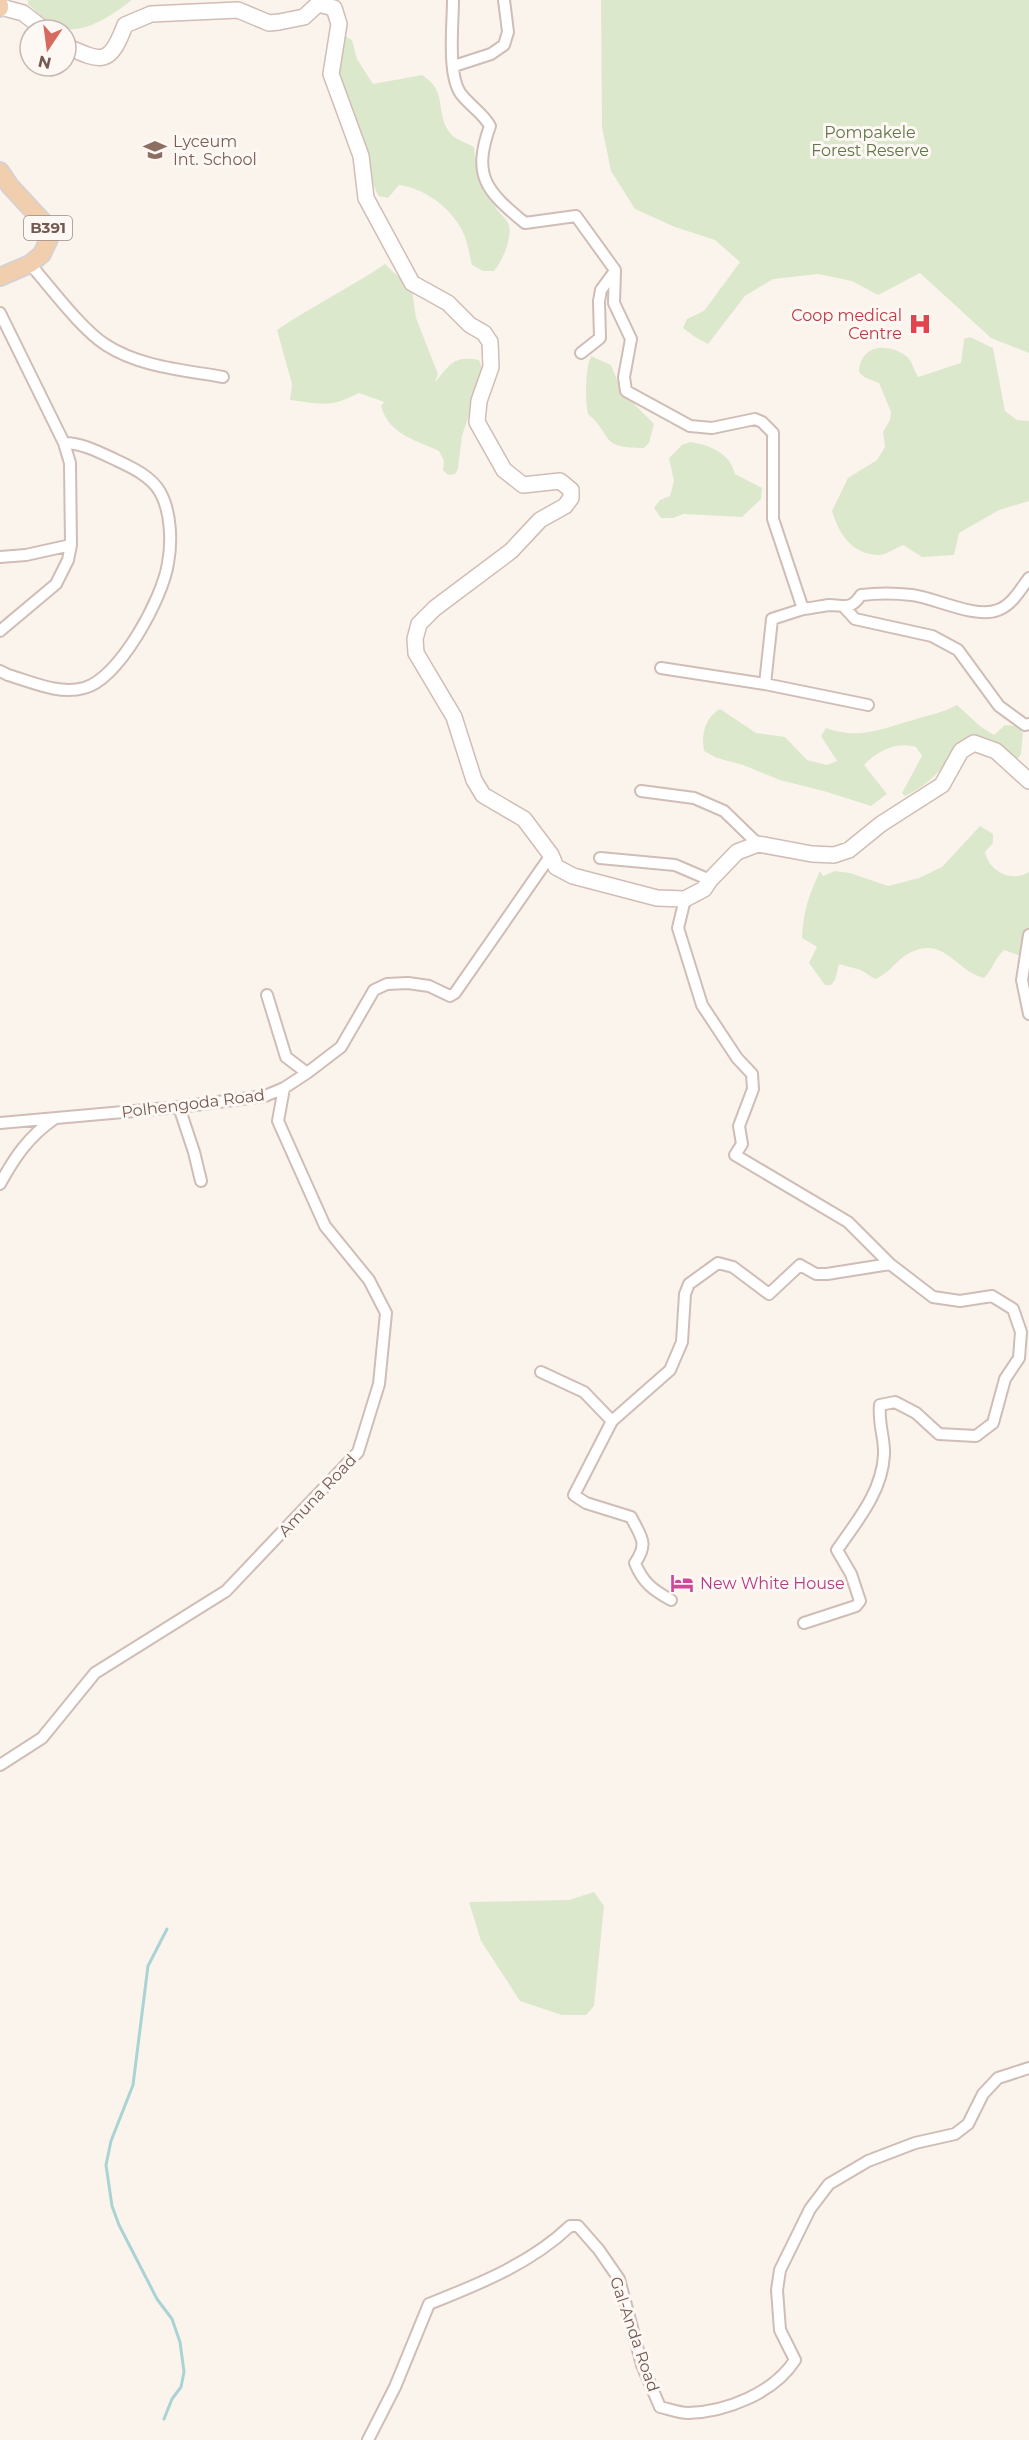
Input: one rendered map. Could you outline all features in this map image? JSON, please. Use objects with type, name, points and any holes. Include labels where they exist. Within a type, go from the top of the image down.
[{"type":"main road","name":"B391","points":[[0,171],[10,186],[47,226],[49,239],[42,254],[30,264],[0,277]]},
{"type":"street","points":[[453,0],[454,80],[461,94],[485,117],[490,126],[481,151],[482,169],[496,197],[525,223],[576,216],[615,270],[614,303],[632,339],[624,377],[626,391],[690,426],[712,428],[755,419],[762,422],[773,433],[773,519],[803,609]]},
{"type":"street","points":[[454,66],[490,54],[504,45],[508,32],[504,0]]},
{"type":"street","points":[[78,52],[94,59],[109,55],[117,46],[125,25],[151,14],[238,10],[269,23],[304,17],[318,4],[334,8],[339,24],[331,74],[361,156],[366,198],[412,283],[448,303],[470,325],[484,333],[490,342],[491,368],[479,401],[477,422],[504,470],[523,485],[560,481],[571,490],[571,498],[565,506],[540,520],[511,551],[435,608],[419,624],[415,639],[416,653],[454,717],[474,780],[483,795],[524,819],[551,855],[556,867],[573,876],[657,898],[685,899],[704,889],[737,852],[758,844],[812,854],[834,855],[849,850],[881,824],[942,785],[961,751],[974,743],[996,752],[1029,781]]},
{"type":"street","points":[[0,6],[23,12],[30,18]]},
{"type":"street","points":[[30,264],[75,317],[105,345],[135,359],[223,377]]},
{"type":"street","points":[[581,353],[600,338],[601,290],[615,270]]},
{"type":"street","points":[[0,313],[64,443],[70,463],[71,545],[68,560],[56,584],[0,631]]},
{"type":"street","points":[[0,671],[67,691],[85,688],[101,681],[127,651],[144,624],[165,574],[168,563],[170,525],[161,494],[154,484],[132,468],[92,449],[64,443]]},
{"type":"street","points":[[0,557],[26,555],[71,545]]},
{"type":"street","points":[[765,684],[772,619],[803,609],[831,605],[844,607],[855,603],[861,595],[873,594],[913,595],[979,612],[996,611],[1010,604],[1029,578]]},
{"type":"street","points":[[844,607],[855,619],[932,636],[958,650],[999,706],[1025,724],[1029,724]]},
{"type":"street","points":[[661,668],[765,684],[868,705]]},
{"type":"street","points":[[641,791],[694,798],[724,811],[758,844]]},
{"type":"street","name":"Polhengoda Road","points":[[0,1123],[179,1107],[265,1096],[284,1088],[341,1047],[374,990],[387,984],[408,983],[429,986],[450,996],[455,993],[551,855]]},
{"type":"street","points":[[600,858],[675,864],[710,880]]},
{"type":"street","points":[[685,899],[678,928],[702,1005],[736,1058],[752,1074],[753,1089],[739,1126],[742,1144],[735,1155],[848,1222],[890,1263],[933,1297],[960,1301],[992,1296],[1013,1309],[1021,1332],[1019,1358],[1005,1379],[993,1423],[976,1436],[939,1434],[916,1413],[896,1402],[880,1405],[879,1421],[885,1454],[880,1480],[868,1506],[837,1550],[850,1574],[860,1601],[856,1606],[804,1623]]},
{"type":"street","points":[[1029,935],[1022,981],[1029,1014]]},
{"type":"street","points":[[267,995],[286,1056],[307,1073]]},
{"type":"street","name":"Amuna Road","points":[[0,1765],[42,1738],[95,1673],[226,1591],[358,1452],[379,1384],[386,1313],[369,1280],[326,1226],[278,1121],[284,1088]]},
{"type":"street","points":[[179,1107],[201,1181]]},
{"type":"street","points":[[0,1184],[14,1158],[37,1130],[57,1117]]},
{"type":"street","points":[[671,1600],[648,1587],[640,1576],[635,1563],[643,1551],[644,1543],[631,1517],[586,1503],[574,1495],[612,1421],[670,1370],[682,1342],[685,1294],[689,1284],[718,1263],[733,1267],[769,1294],[800,1265],[816,1274],[827,1274],[890,1263]]},
{"type":"street","points":[[541,1372],[584,1392],[612,1421]]},
{"type":"street","name":"Gal-Anda Road","points":[[368,2440],[395,2387],[429,2304],[497,2277],[558,2237],[570,2226],[578,2226],[599,2250],[619,2279],[642,2365],[660,2407],[687,2413],[737,2404],[771,2386],[786,2374],[795,2360],[780,2330],[777,2290],[780,2270],[810,2208],[829,2184],[868,2161],[915,2144],[955,2134],[968,2124],[983,2094],[998,2078],[1029,2068]]},
{"type":"green space","points":[[28,0],[132,0],[106,18],[78,28],[78,18],[45,18],[28,4]]},
{"type":"green space","name":"Pompakele Forest Reserve","points":[[601,0],[1029,0],[1029,353],[991,338],[920,273],[878,295],[852,281],[818,274],[773,279],[745,296],[708,344],[683,328],[687,319],[704,311],[740,262],[715,240],[675,227],[635,209],[611,171],[602,127]]},
{"type":"green space","points":[[345,36],[352,40],[357,59],[373,84],[422,75],[436,88],[445,125],[450,133],[474,147],[478,171],[484,187],[496,208],[507,221],[509,228],[506,248],[494,271],[483,271],[472,265],[466,240],[458,223],[445,208],[428,195],[399,185],[388,198],[379,196],[359,145],[340,78],[339,49]]},
{"type":"green space","points":[[385,264],[412,290],[416,318],[438,374],[435,382],[449,366],[458,360],[479,360],[483,371],[462,436],[458,469],[455,474],[448,475],[443,470],[444,461],[439,451],[413,440],[390,424],[381,406],[384,402],[359,393],[326,404],[290,400],[292,384],[277,330]]},
{"type":"green space","points":[[970,337],[993,348],[1005,411],[1017,420],[1029,421],[1029,501],[999,510],[959,533],[954,555],[922,557],[903,545],[880,555],[860,551],[842,535],[832,511],[848,478],[877,460],[885,447],[883,432],[890,420],[891,412],[879,383],[864,377],[859,372],[864,356],[869,351],[883,348],[899,352],[908,358],[918,377],[961,363],[964,339]]},
{"type":"green space","points":[[591,356],[611,365],[622,392],[654,424],[649,443],[644,448],[620,446],[613,443],[588,414],[586,385]]},
{"type":"green space","points":[[690,442],[718,451],[729,461],[735,474],[762,488],[761,499],[742,517],[683,514],[673,518],[661,518],[654,508],[660,500],[670,496],[674,481],[669,458],[682,445]]},
{"type":"green space","points":[[957,705],[981,727],[994,735],[1005,725],[1015,726],[1023,733],[1021,754],[1016,761],[995,741],[981,736],[974,737],[968,739],[930,780],[905,796],[902,793],[922,756],[916,747],[909,745],[887,748],[864,765],[887,794],[871,806],[780,780],[743,765],[717,758],[704,751],[705,727],[720,709],[756,733],[785,737],[807,760],[827,765],[837,761],[821,736],[826,728],[849,733],[870,732],[935,714]]},
{"type":"green space","points":[[980,826],[993,834],[993,843],[985,852],[987,859],[996,870],[1008,876],[1029,872],[1029,959],[1004,950],[984,978],[967,970],[944,953],[927,948],[910,953],[875,979],[861,970],[839,964],[835,980],[831,985],[825,985],[809,963],[817,947],[802,938],[807,903],[820,871],[823,876],[835,871],[850,873],[888,886],[919,878],[942,867]]},
{"type":"green space","points":[[594,1892],[604,1906],[594,2006],[586,2015],[562,2015],[520,2001],[481,1941],[469,1902],[569,1900]]},
{"type":"waterway","points":[[164,2419],[172,2399],[181,2387],[184,2372],[180,2342],[172,2319],[157,2299],[119,2225],[112,2206],[106,2165],[111,2141],[133,2085],[148,1966],[167,1929]]},
{"type":"place","name":"Lyceum Int. School","points":[[155,150]]},
{"type":"place","name":"Coop medical Centre","points":[[920,324]]},
{"type":"place","name":"New White House","points":[[682,1583]]}]
